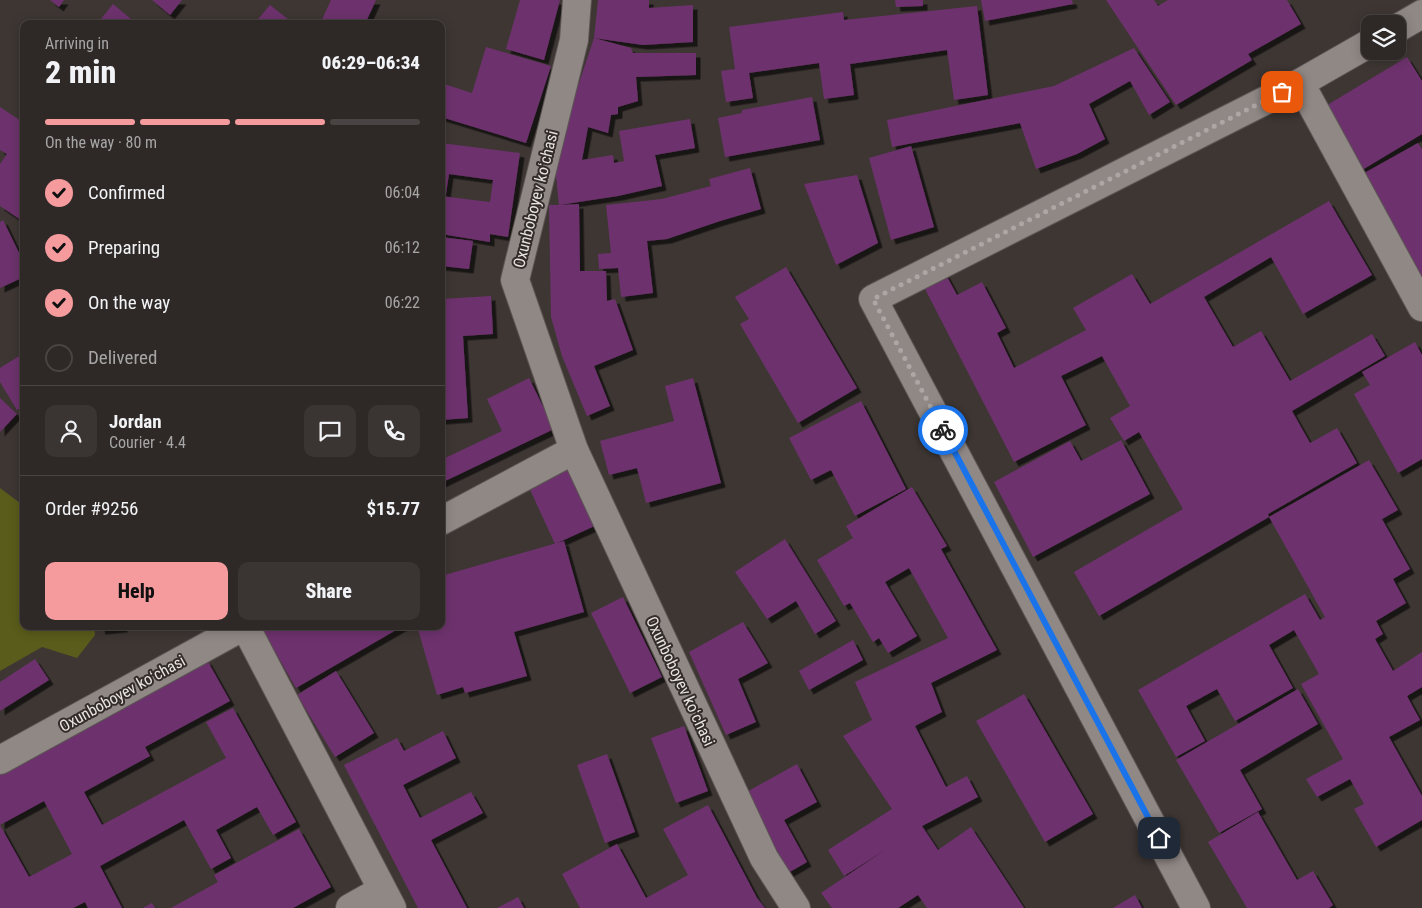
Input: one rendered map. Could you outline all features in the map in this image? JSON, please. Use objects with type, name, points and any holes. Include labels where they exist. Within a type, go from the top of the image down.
[{"type":"street","name":"Oxunboboyev koʻchasi","points":[[577,0],[574,40],[515,280],[574,450],[764,858],[796,908]]},
{"type":"street","points":[[1406,23],[1422,14]]},
{"type":"street","points":[[1196,908],[873,299],[1300,83],[1361,48]]},
{"type":"street","points":[[1300,83],[1422,307]]},
{"type":"street","points":[[445,519],[574,450]]},
{"type":"street","name":"Oxunboboyev koʻchasi","points":[[0,760],[237,630]]},
{"type":"street","points":[[246,630],[387,899],[350,908]]},
{"type":"shaded area","points":[[0,488],[20,503],[20,630],[94,630],[95,635],[77,658],[42,647],[0,671]]},
{"type":"building","points":[[50,0],[64,0],[59,7]]},
{"type":"building","points":[[152,0],[182,0],[170,15]]},
{"type":"building","points":[[331,0],[376,0],[367,20],[322,20]]},
{"type":"building","points":[[520,0],[560,0],[544,60],[506,49]]},
{"type":"building","points":[[598,0],[649,0],[649,8],[693,5],[693,42],[643,45],[594,38]]},
{"type":"building","points":[[895,0],[923,0],[923,6],[896,7]]},
{"type":"building","points":[[981,0],[1072,0],[1073,4],[985,21]]},
{"type":"building","points":[[1106,0],[1154,0],[1158,6],[1168,0],[1287,0],[1301,24],[1248,54],[1252,60],[1176,105]]},
{"type":"building","points":[[113,4],[132,20],[100,20]]},
{"type":"building","points":[[270,5],[289,20],[257,20]]},
{"type":"building","points":[[977,6],[988,95],[954,100],[947,50],[850,64],[854,95],[824,99],[819,63],[749,73],[753,98],[726,102],[721,71],[735,69],[729,27],[843,12],[844,20]]},
{"type":"building","points":[[594,38],[631,48],[633,53],[696,53],[696,75],[636,77],[638,101],[618,107],[618,114],[611,115],[608,133],[588,127],[582,160],[613,155],[614,163],[624,161],[619,131],[690,119],[695,148],[655,155],[662,186],[618,196],[559,205],[555,166],[567,119]]},
{"type":"building","points":[[486,47],[551,66],[526,143],[445,118],[445,84],[472,93]]},
{"type":"building","points":[[1134,48],[1170,102],[1149,115],[1130,81],[1089,104],[1105,139],[1077,154],[1036,169],[1020,123],[892,147],[887,120],[1054,86]]},
{"type":"building","points":[[1406,58],[1422,81],[1422,134],[1362,170],[1324,107],[1402,60],[1406,60]]},
{"type":"building","points":[[812,97],[820,140],[725,157],[718,118],[742,113],[742,110]]},
{"type":"building","points":[[0,107],[20,120],[20,219],[0,206],[0,164],[7,154],[0,150]]},
{"type":"building","points":[[1418,143],[1422,149],[1422,287],[1359,176]]},
{"type":"building","points":[[445,144],[520,153],[508,237],[490,234],[490,242],[445,235],[445,196],[490,202],[493,180],[449,174],[446,194]]},
{"type":"building","points":[[911,146],[934,227],[891,240],[869,158]]},
{"type":"building","points":[[750,168],[761,209],[667,239],[647,241],[653,293],[621,297],[618,268],[599,269],[598,254],[611,253],[606,205],[662,199],[711,186],[709,179]]},
{"type":"building","points":[[857,175],[878,243],[836,265],[804,184]]},
{"type":"building","points":[[1329,201],[1372,275],[1303,314],[1271,257],[1204,297],[1233,347],[1261,331],[1290,381],[1372,334],[1385,356],[1292,411],[1310,443],[1337,428],[1357,463],[1268,514],[1269,517],[1099,616],[1074,572],[1183,509],[1139,432],[1124,441],[1110,418],[1130,406],[1102,356],[1061,376],[1086,425],[1014,462],[923,285],[945,273],[957,295],[982,282],[1006,328],[997,333],[1014,368],[1086,330],[1073,308],[1132,274],[1150,304]]},
{"type":"building","points":[[579,204],[580,271],[606,271],[607,301],[615,299],[633,350],[594,366],[610,406],[587,416],[562,356],[551,317],[549,205]]},
{"type":"building","points":[[3,220],[20,255],[20,279],[0,288],[0,222]]},
{"type":"building","points":[[445,238],[473,241],[469,269],[445,266]]},
{"type":"building","points":[[786,267],[857,388],[798,423],[740,324],[749,319],[735,297]]},
{"type":"building","points":[[491,296],[493,334],[463,336],[468,418],[445,420],[445,299]]},
{"type":"building","points":[[1415,342],[1422,355],[1422,459],[1398,473],[1354,394],[1370,385],[1362,372]]},
{"type":"building","points":[[20,356],[20,408],[17,410],[0,382],[0,368]]},
{"type":"building","points":[[529,378],[554,429],[445,481],[445,458],[502,431],[487,399]]},
{"type":"building","points":[[693,378],[721,483],[646,503],[637,468],[609,475],[600,441],[674,421],[665,386]]},
{"type":"building","points":[[0,398],[17,414],[0,432]]},
{"type":"building","points":[[861,401],[906,489],[855,516],[831,470],[811,480],[789,438]]},
{"type":"building","points":[[1121,440],[1150,494],[1033,557],[994,482],[1070,441],[1081,461]]},
{"type":"building","points":[[1369,460],[1398,510],[1382,519],[1410,569],[1393,579],[1406,603],[1376,621],[1383,634],[1375,639],[1393,671],[1422,652],[1422,687],[1407,696],[1420,720],[1389,737],[1422,796],[1422,820],[1376,847],[1354,809],[1364,804],[1350,779],[1317,797],[1306,779],[1343,759],[1301,684],[1319,674],[1294,630],[1269,645],[1293,688],[1235,721],[1217,689],[1186,706],[1205,741],[1176,757],[1138,690],[1305,594],[1320,620],[1325,617],[1269,517]]},
{"type":"building","points":[[570,463],[599,524],[555,544],[527,483]]},
{"type":"building","points":[[912,487],[947,546],[941,549],[997,650],[931,683],[942,712],[915,726],[946,787],[967,776],[978,797],[922,826],[938,850],[971,827],[1024,908],[927,908],[918,895],[898,908],[832,908],[821,893],[885,850],[844,876],[828,850],[892,809],[843,736],[872,720],[855,682],[948,638],[909,568],[885,582],[917,636],[888,653],[879,638],[873,642],[850,603],[844,606],[817,560],[853,538],[846,526]]},
{"type":"building","points":[[785,539],[836,621],[815,634],[796,601],[767,619],[735,572]]},
{"type":"building","points":[[564,541],[584,612],[514,632],[527,676],[465,693],[463,687],[437,695],[418,630],[445,630],[445,575]]},
{"type":"building","points":[[623,597],[662,677],[630,693],[591,613]]},
{"type":"building","points":[[743,622],[768,663],[738,679],[756,722],[726,735],[689,652]]},
{"type":"building","points":[[263,630],[396,630],[296,688]]},
{"type":"building","points":[[853,640],[863,660],[809,690],[799,671]]},
{"type":"building","points":[[35,659],[49,680],[0,711],[0,682]]},
{"type":"building","points":[[207,660],[230,701],[145,747],[150,756],[84,792],[102,825],[226,758],[206,722],[233,708],[296,822],[273,835],[257,807],[216,830],[231,858],[211,869],[184,820],[100,866],[122,908],[88,908],[85,902],[73,908],[0,908],[0,825],[0,773]],"holes":[[[44,801],[72,854],[29,877],[0,825]]]},
{"type":"building","points":[[336,671],[374,733],[335,757],[297,695]]},
{"type":"building","points":[[1298,689],[1318,724],[1240,770],[1262,809],[1219,833],[1176,760]]},
{"type":"building","points":[[1024,694],[1093,814],[1045,842],[976,721]]},
{"type":"building","points":[[684,726],[708,791],[676,803],[651,738]]},
{"type":"building","points":[[443,731],[456,758],[403,785],[420,818],[471,792],[483,813],[431,840],[467,908],[418,908],[344,765],[397,738],[404,751]]},
{"type":"building","points":[[607,754],[635,832],[605,843],[577,765]]},
{"type":"building","points":[[797,764],[817,802],[784,820],[807,862],[788,873],[743,794]]},
{"type":"building","points":[[708,805],[757,898],[765,908],[580,908],[562,874],[617,844],[646,898],[688,875],[663,829]]},
{"type":"building","points":[[1258,812],[1297,880],[1313,871],[1333,905],[1329,908],[1247,908],[1208,842]]},
{"type":"building","points":[[299,829],[331,887],[293,908],[171,908],[218,882],[214,875]]},
{"type":"building","points":[[1135,895],[1142,908],[1113,908]]},
{"type":"building","points":[[518,897],[524,908],[497,908]]},
{"type":"building","points":[[152,903],[155,908],[143,908]]},
{"type":"way so far","points":[[943,430],[873,299],[1282,92]]},
{"type":"route","points":[[943,430],[1159,838]]}]
